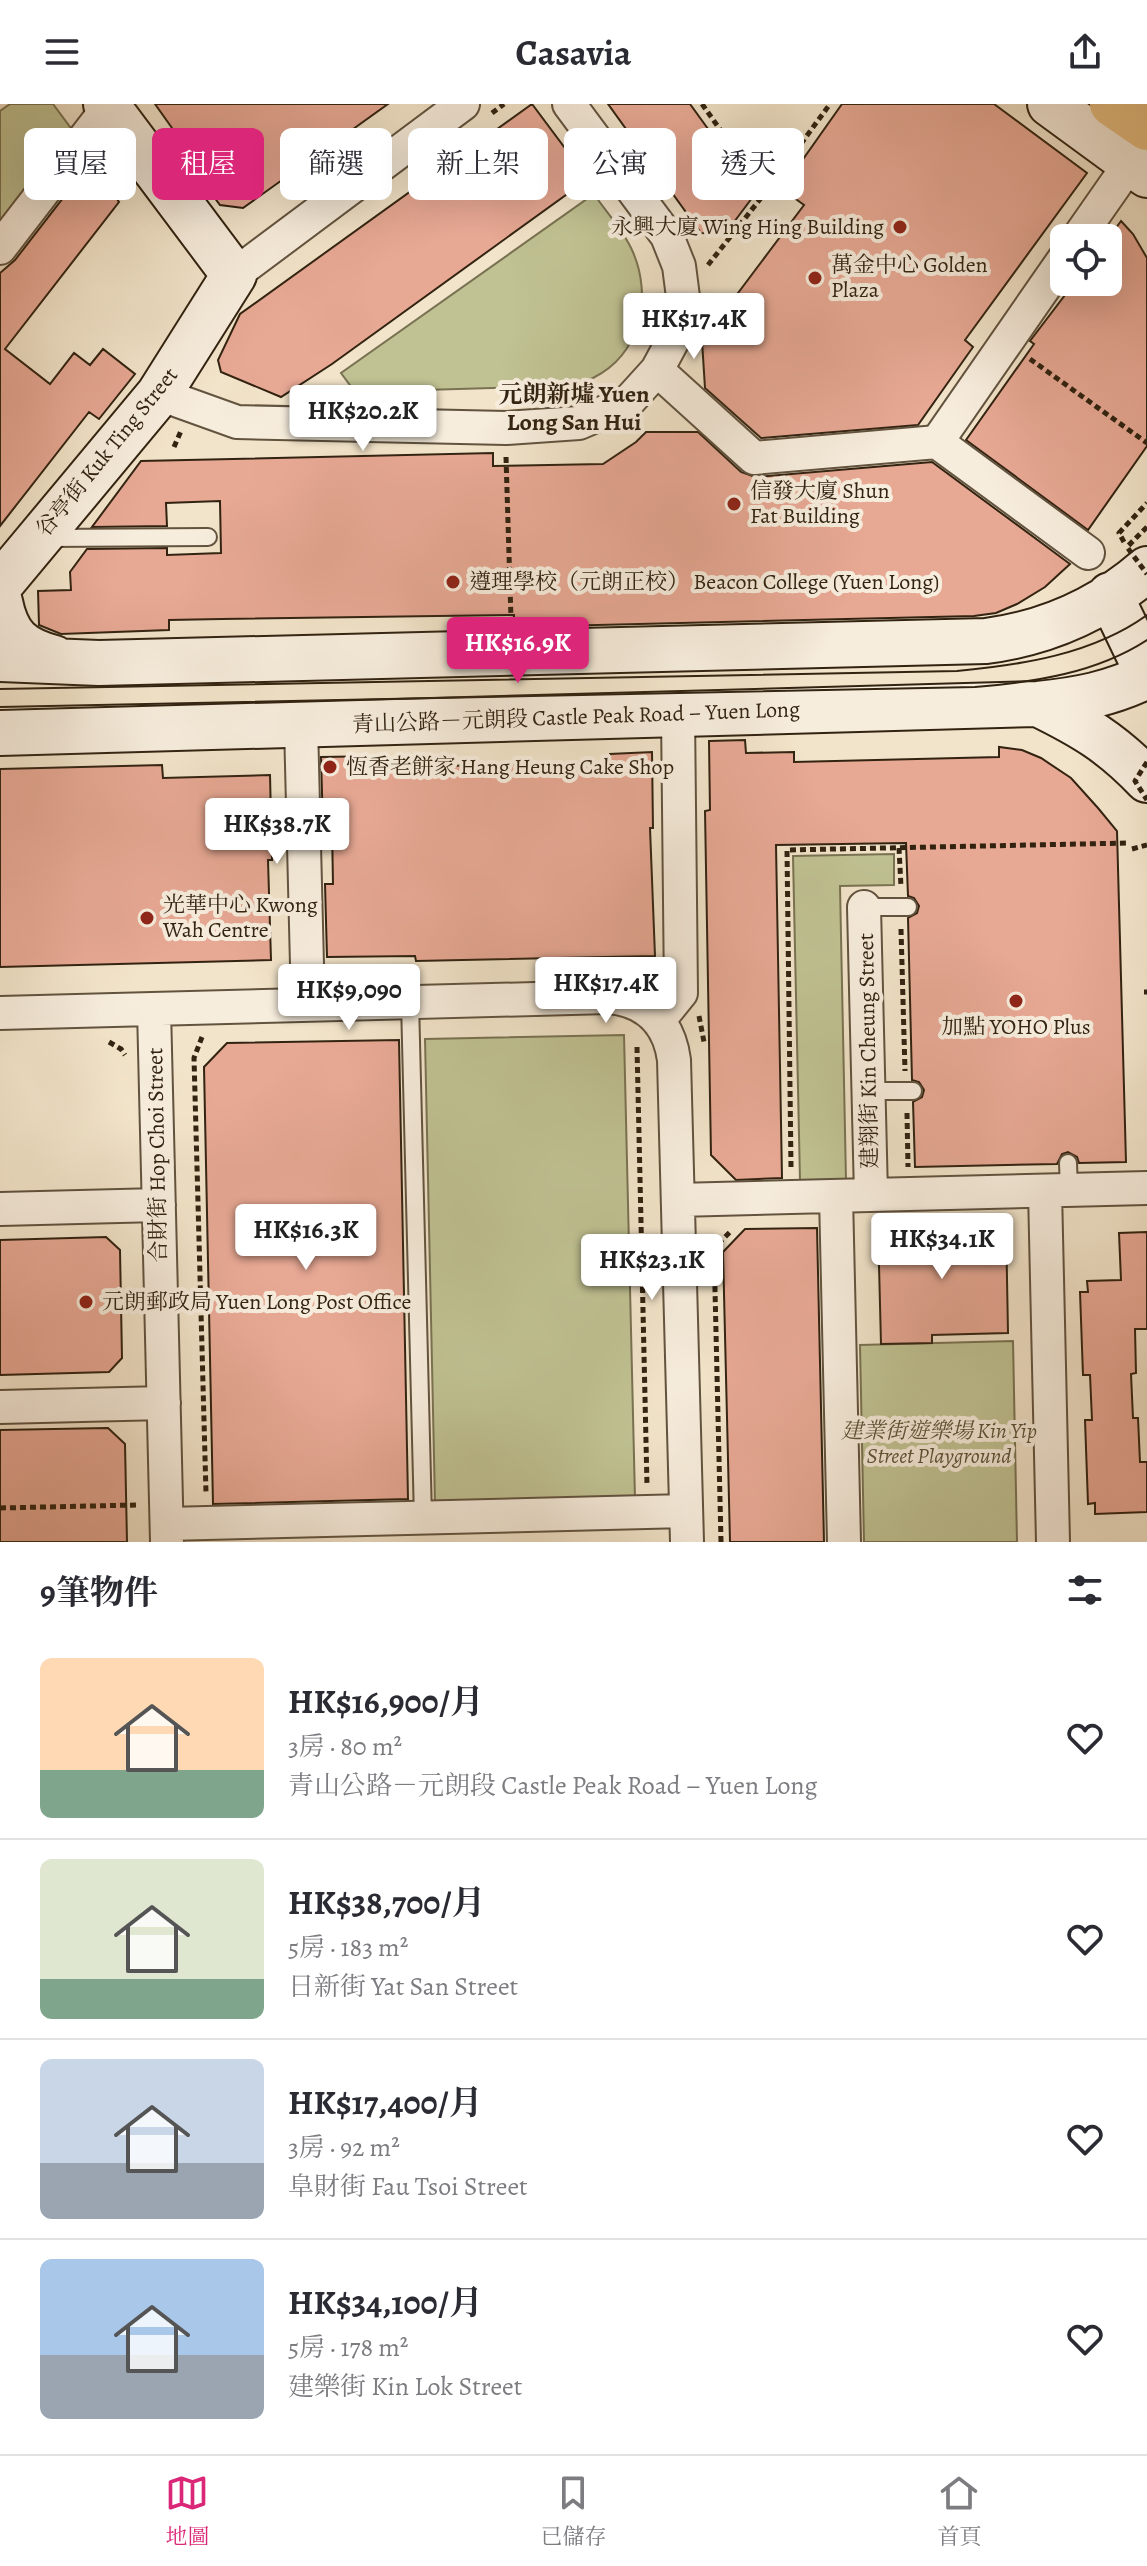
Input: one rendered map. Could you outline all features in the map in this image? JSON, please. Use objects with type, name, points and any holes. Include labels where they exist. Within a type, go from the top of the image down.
[{"type":"main road","points":[[1050,104],[1142,155]]},
{"type":"main road","points":[[1112,104],[1142,155]]},
{"type":"main road","points":[[107,106],[234,275]]},
{"type":"main road","name":"谷亭街 Kuk Ting Street","points":[[0,585],[159,394],[234,275]]},
{"type":"main road","points":[[0,659],[145,662],[986,641],[1037,631],[1087,610],[1110,595],[1140,563]]},
{"type":"main road","points":[[1110,595],[1147,674]]},
{"type":"main road","points":[[0,602],[7,627],[18,640],[32,652],[64,661]]},
{"type":"main road","name":"青山公路－元朗段 Castle Peak Road – Yuen Long","points":[[0,733],[1038,704],[1087,699],[1122,689],[1147,674]]},
{"type":"main road","points":[[1038,704],[1085,727],[1129,761],[1147,780]]},
{"type":"street","points":[[159,394],[237,422],[506,428],[579,423],[628,402],[657,370],[678,331],[683,297],[679,266],[667,236],[569,104]]},
{"type":"street","points":[[0,248],[107,106]]},
{"type":"street","points":[[234,275],[471,113]]},
{"type":"street","points":[[1089,224],[1142,155]]},
{"type":"street","points":[[937,442],[1050,279]]},
{"type":"street","points":[[657,370],[754,458],[937,442],[1088,553]]},
{"type":"street","points":[[648,1026],[681,993],[678,714]]},
{"type":"street","points":[[301,725],[308,1005]]},
{"type":"street","name":"建翔街 Kin Cheung Street","points":[[864,907],[871,1195]]},
{"type":"street","points":[[0,1013],[622,998],[636,1002],[648,1026],[672,1046],[686,1527],[648,1512],[423,1518],[336,1531],[207,1523],[156,1528]]},
{"type":"street","name":"合財街 Hop Choi Street","points":[[154,1009],[164,1403],[156,1528]]},
{"type":"street","points":[[678,1200],[871,1195],[1061,1181],[1147,1188]]},
{"type":"street","points":[[1053,1542],[1061,1181]]},
{"type":"street","points":[[836,1196],[844,1542]]},
{"type":"street","points":[[0,1209],[159,1205]]},
{"type":"street","points":[[0,1407],[164,1403]]},
{"type":"lane","points":[[38,538],[208,537]]},
{"type":"lane","points":[[864,907],[904,907]]},
{"type":"lane","points":[[410,1002],[423,1518]]},
{"type":"lane","points":[[869,1091],[909,1091]]},
{"type":"path","points":[[471,113],[504,104]]},
{"type":"path","points":[[702,104],[719,128]]},
{"type":"path","points":[[804,140],[830,104]]},
{"type":"path","points":[[707,267],[760,200]]},
{"type":"path","points":[[1007,342],[1147,443]]},
{"type":"path","points":[[506,446],[511,632]]},
{"type":"path","points":[[1140,563],[1119,533],[1147,503]]},
{"type":"path","points":[[1140,563],[1147,527]]},
{"type":"path","points":[[1147,762],[1135,781],[1147,800]]},
{"type":"path","points":[[1132,849],[1147,845]]},
{"type":"path","points":[[899,848],[904,907],[908,1168],[917,1178]]},
{"type":"path","points":[[648,1026],[648,1512]]},
{"type":"path","points":[[103,1040],[113,1043],[126,1057]]},
{"type":"path","points":[[195,1055],[207,1523]]},
{"type":"path","points":[[721,1542],[714,1248],[741,1221]]},
{"type":"path","points":[[135,1494],[136,1505],[156,1528]]},
{"type":"path","points":[[0,1508],[136,1505]]},
{"type":"green space","points":[[10,104],[53,104],[71,128],[24,128],[24,195],[0,226],[0,111]]},
{"type":"green space","points":[[586,200],[598,200],[632,250],[642,286],[638,322],[622,354],[590,379],[564,386],[355,392],[341,373]]},
{"type":"green space","points":[[894,854],[894,885],[840,886],[846,1180],[800,1181],[793,856]]},
{"type":"green space","points":[[624,1035],[635,1499],[435,1503],[425,1039]]},
{"type":"green space","name":"建業街遊樂場 Kin Yip Street Playground","points":[[1013,1341],[1017,1542],[864,1542],[860,1345]]},
{"type":"building","points":[[155,104],[388,104],[355,128],[280,128],[280,181],[264,193],[264,128],[172,128]]},
{"type":"building","points":[[532,104],[564,147],[564,196],[332,364],[281,397],[221,372],[218,360],[240,314],[408,193],[408,200],[548,200],[548,128],[499,128]]},
{"type":"building","points":[[608,104],[690,104],[707,128],[692,128],[692,200],[750,200],[725,234],[701,233],[676,198],[676,128],[625,128]]},
{"type":"building","points":[[842,104],[994,104],[1087,173],[965,340],[973,347],[918,425],[761,438],[705,388],[702,341],[804,205],[797,200],[804,200],[804,158]]},
{"type":"building","points":[[62,200],[118,200],[5,349],[50,384],[74,353],[90,365],[103,349],[135,374],[99,419],[89,412],[0,526],[0,273],[15,260]]},
{"type":"building","points":[[216,200],[254,200],[243,208],[220,205]]},
{"type":"building","points":[[1121,221],[1133,234],[1147,258],[1147,446],[1088,530],[966,440],[1034,344],[1030,341],[1064,296],[1122,296],[1122,224],[1119,224]]},
{"type":"building","points":[[646,432],[698,432],[741,472],[755,477],[932,462],[1070,564],[1045,587],[1017,604],[996,613],[974,616],[514,627],[514,615],[169,620],[169,630],[61,634],[39,625],[38,591],[71,590],[70,572],[87,549],[167,548],[167,555],[221,553],[220,501],[166,503],[167,526],[92,527],[141,461],[493,453],[493,466],[603,464]]},
{"type":"building","points":[[745,740],[746,753],[794,752],[794,762],[999,757],[999,747],[1022,750],[1041,758],[1071,778],[1117,831],[1126,1162],[1079,1163],[1077,1157],[1068,1152],[1062,1154],[1057,1164],[915,1167],[913,1102],[922,1097],[924,1090],[919,1082],[912,1080],[908,918],[917,913],[919,906],[914,898],[908,896],[906,843],[776,845],[782,1178],[736,1180],[711,1155],[705,811],[710,810],[709,741]]},
{"type":"building","points":[[652,752],[653,828],[650,828],[655,956],[416,961],[415,956],[327,957],[325,884],[333,884],[332,828],[323,828],[321,757],[381,756],[381,767],[610,763],[610,754]]},
{"type":"building","points":[[162,765],[163,778],[270,775],[272,860],[268,860],[271,960],[0,967],[0,769]]},
{"type":"building","points":[[399,1040],[408,1499],[213,1504],[204,1067],[227,1043]]},
{"type":"building","points":[[1006,1224],[1008,1333],[932,1335],[932,1343],[881,1344],[878,1226]]},
{"type":"building","points":[[817,1228],[824,1542],[730,1542],[723,1252],[745,1229]]},
{"type":"building","points":[[1147,1232],[1147,1329],[1135,1329],[1136,1373],[1131,1374],[1133,1418],[1138,1418],[1140,1462],[1147,1462],[1147,1512],[1095,1514],[1095,1503],[1088,1504],[1085,1420],[1092,1420],[1090,1375],[1083,1375],[1080,1292],[1088,1292],[1087,1281],[1121,1280],[1119,1233]]},
{"type":"building","points":[[106,1237],[120,1250],[122,1358],[109,1372],[0,1375],[0,1240]]},
{"type":"building","points":[[108,1428],[125,1444],[127,1542],[0,1542],[0,1430]]},
{"type":"tram line","points":[[0,689],[957,671],[1031,661],[1080,648],[1104,639],[1147,615]]},
{"type":"tram line","points":[[0,707],[975,687],[1020,682],[1086,668],[1147,640]]},
{"type":"place","name":"永興大廈 Wing Hing Building","points":[[900,227]]},
{"type":"place","name":"萬金中心 Golden Plaza","points":[[815,278]]},
{"type":"place","name":"信發大廈 Shun Fat Building","points":[[734,504]]},
{"type":"place","name":"遵理學校（元朗正校） Beacon College (Yuen Long)","points":[[453,582]]},
{"type":"place","name":"恆香老餅家 Hang Heung Cake Shop","points":[[330,767]]},
{"type":"place","name":"光華中心 Kwong Wah Centre","points":[[147,918]]},
{"type":"place","name":"加點 YOHO Plus","points":[[1016,1001]]},
{"type":"place","name":"元朗郵政局 Yuen Long Post Office","points":[[86,1302]]},
{"type":"district","name":"元朗新墟 Yuen Long San Hui","points":[[574,408]]}]
